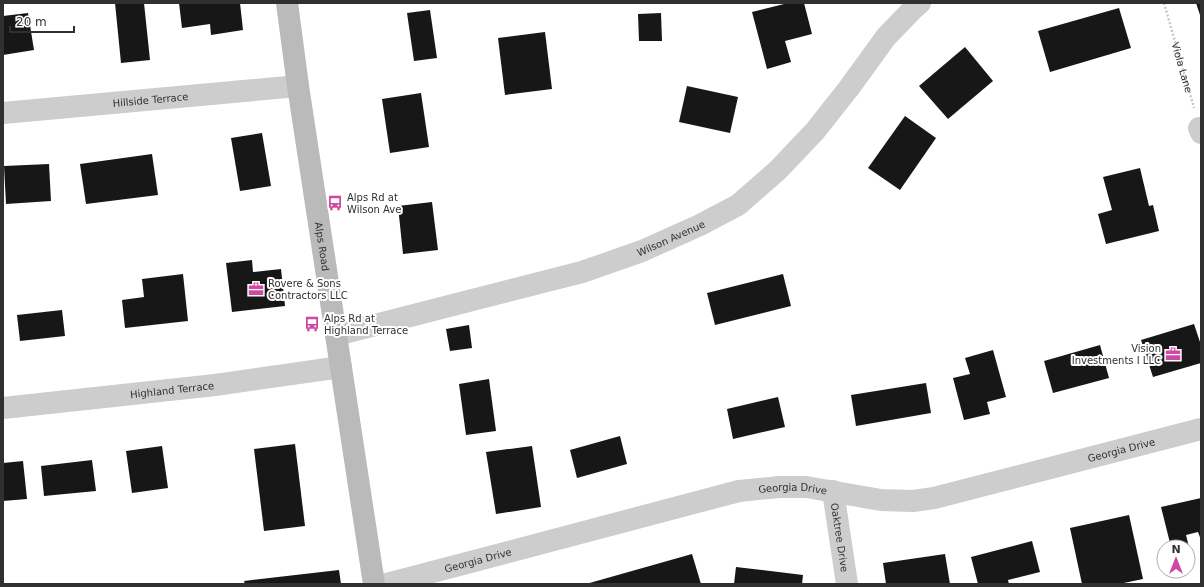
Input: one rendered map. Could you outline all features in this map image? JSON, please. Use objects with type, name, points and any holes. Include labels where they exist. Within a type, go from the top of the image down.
[{"type":"main road","name":"Alps Road","points":[[287,3],[298,86],[374,584]]},
{"type":"street","name":"Wilson Avenue","points":[[336,335],[582,272],[642,251],[700,225],[738,205],[778,170],[815,131],[849,88],[886,37],[920,3]]},
{"type":"street","name":"Hillside Terrace","points":[[3,113],[298,86]]},
{"type":"street","name":"Highland Terrace","points":[[3,408],[215,385],[341,367]]},
{"type":"street","name":"Georgia Drive","points":[[388,584],[739,491],[779,487],[806,487],[881,500],[913,501],[934,498],[1201,429]]},
{"type":"street","name":"Oaktree Drive","points":[[833,491],[847,584]]},
{"type":"path","name":"Viola Lane","points":[[1164,3],[1200,130]]},
{"type":"building","points":[[115,3],[144,3],[150,60],[121,63]]},
{"type":"building","points":[[179,3],[240,3],[243,30],[211,35],[210,24],[182,28]]},
{"type":"building","points":[[788,3],[804,3],[812,34],[785,41],[791,62],[767,69],[752,12]]},
{"type":"building","points":[[1196,3],[1201,3],[1201,18]]},
{"type":"building","points":[[1119,8],[1131,48],[1050,72],[1038,31]]},
{"type":"building","points":[[430,10],[437,58],[414,61],[407,13]]},
{"type":"building","points":[[28,13],[34,50],[3,55],[3,16]]},
{"type":"building","points":[[661,13],[662,41],[639,41],[638,14]]},
{"type":"building","points":[[545,32],[552,89],[505,95],[498,38]]},
{"type":"building","points":[[965,47],[993,81],[948,119],[919,86]]},
{"type":"building","points":[[687,86],[738,97],[730,133],[679,122]]},
{"type":"building","points":[[421,93],[429,147],[390,153],[382,99]]},
{"type":"building","points":[[905,116],[936,138],[900,190],[868,168]]},
{"type":"building","points":[[262,133],[271,186],[240,191],[231,138]]},
{"type":"building","points":[[152,154],[158,195],[86,204],[80,164]]},
{"type":"building","points":[[49,164],[51,201],[6,204],[4,166]]},
{"type":"building","points":[[1140,168],[1149,206],[1153,205],[1159,231],[1106,244],[1098,214],[1112,210],[1103,177]]},
{"type":"building","points":[[432,202],[438,250],[403,254],[398,206]]},
{"type":"building","name":"Rovere & Sons Contractors LLC","points":[[252,260],[253,272],[281,269],[285,306],[232,312],[226,263]]},
{"type":"building","points":[[183,274],[188,321],[125,328],[122,300],[144,297],[142,279]]},
{"type":"building","points":[[783,274],[791,306],[715,325],[707,293]]},
{"type":"building","points":[[62,310],[65,336],[20,341],[17,315]]},
{"type":"building","name":"Vision Investments I LLC","points":[[1194,324],[1201,345],[1201,363],[1153,377],[1141,340]]},
{"type":"building","points":[[469,325],[472,348],[450,351],[446,329]]},
{"type":"building","points":[[1100,345],[1109,378],[1053,393],[1044,361]]},
{"type":"building","points":[[993,350],[1006,397],[987,402],[990,414],[964,420],[953,378],[970,374],[965,358]]},
{"type":"building","points":[[489,379],[496,431],[466,435],[459,384]]},
{"type":"building","points":[[926,383],[931,413],[856,426],[851,395]]},
{"type":"building","points":[[778,397],[785,427],[733,439],[727,409]]},
{"type":"building","points":[[620,436],[627,464],[577,478],[570,450]]},
{"type":"building","points":[[295,444],[305,526],[264,531],[254,449]]},
{"type":"building","points":[[162,446],[168,488],[132,493],[126,451]]},
{"type":"building","points":[[532,446],[541,507],[496,514],[486,452]]},
{"type":"building","points":[[92,460],[96,491],[44,496],[41,466]]},
{"type":"building","points":[[23,461],[27,499],[3,501],[3,463]]},
{"type":"building","points":[[1201,498],[1201,540],[1198,532],[1186,535],[1187,539],[1169,539],[1161,507]]},
{"type":"building","points":[[1129,515],[1143,579],[1119,584],[1082,584],[1070,528]]},
{"type":"building","points":[[1032,541],[1040,572],[1008,580],[1009,584],[978,584],[971,557]]},
{"type":"building","points":[[692,554],[701,584],[586,584]]},
{"type":"building","points":[[945,554],[950,584],[886,584],[883,563]]},
{"type":"building","points":[[736,567],[803,575],[802,584],[734,584]]},
{"type":"building","points":[[339,570],[341,584],[245,584],[244,581]]},
{"type":"place","name":"Alps Rd at Wilson Ave","points":[[335,203]]},
{"type":"place","name":"Rovere & Sons Contractors LLC","points":[[256,289]]},
{"type":"place","name":"Alps Rd at Highland Terrace","points":[[312,324]]},
{"type":"place","name":"Vision Investments I LLC","points":[[1173,354]]}]
